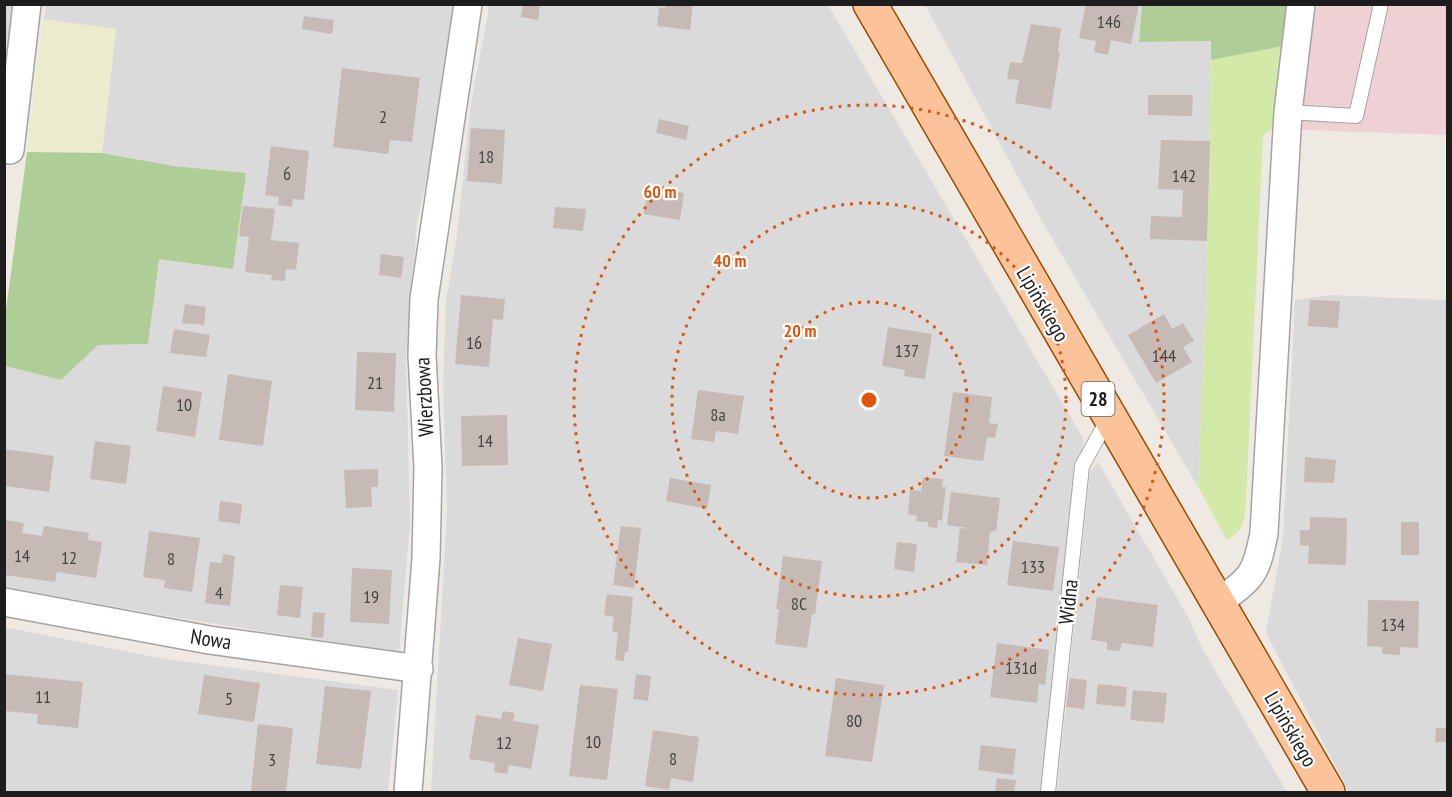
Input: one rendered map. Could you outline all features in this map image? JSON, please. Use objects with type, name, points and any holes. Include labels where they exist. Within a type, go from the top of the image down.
[{"type":"main road","name":"Lipińskiego","points":[[870,4],[1328,792]]},
{"type":"street","points":[[10,150],[27,4]]},
{"type":"street","name":"Wierzbowa","points":[[408,792],[426,558],[427,479],[422,355],[424,299],[468,4]]},
{"type":"street","points":[[1217,603],[1248,580],[1259,559],[1264,533],[1288,112],[1301,4]]},
{"type":"street","name":"Nowa","points":[[4,602],[208,640],[419,669]]},
{"type":"lane","points":[[1288,112],[1356,116],[1381,4]]},
{"type":"lane","name":"Widna","points":[[1048,792],[1082,465],[1109,417]]},
{"type":"shaded area","points":[[5,5],[17,5],[5,107]]},
{"type":"shaded area","points":[[46,5],[453,5],[428,171],[417,223],[406,355],[410,523],[399,652],[190,620],[5,587],[4,366],[61,380],[98,345],[148,344],[158,259],[246,173],[174,166],[102,153],[116,30],[44,19]]},
{"type":"shaded area","points":[[488,5],[828,5],[1084,440],[1078,466],[1041,792],[431,792],[447,511],[443,384],[446,301],[457,235],[471,102]]},
{"type":"shaded area","points":[[925,5],[1142,5],[1139,42],[1211,41],[1207,271],[1198,487],[1042,221]]},
{"type":"shaded area","points":[[1287,5],[1447,5],[1447,135],[1276,129]]},
{"type":"shaded area","points":[[44,19],[116,29],[102,153],[27,152]]},
{"type":"shaded area","points":[[1330,295],[1447,300],[1447,792],[1349,792],[1266,633],[1283,537],[1295,300]]},
{"type":"shaded area","points":[[1098,462],[1188,617],[1202,648],[1287,792],[1057,792],[1090,472]]},
{"type":"shaded area","points":[[4,627],[159,658],[398,690],[388,792],[5,792]]},
{"type":"green space","points":[[1142,5],[1287,5],[1283,46],[1211,60],[1211,41],[1139,42]]},
{"type":"green space","points":[[1283,46],[1277,125],[1263,135],[1245,514],[1241,528],[1227,540],[1198,487],[1207,271],[1211,60]]},
{"type":"green space","points":[[27,152],[102,153],[174,166],[246,173],[233,269],[159,259],[148,344],[98,345],[61,380],[5,366],[5,318]]},
{"type":"building","points":[[523,4],[540,4],[538,20],[521,17]]},
{"type":"building","points":[[665,4],[693,4],[690,30],[657,26],[659,7],[665,8]]},
{"type":"building","points":[[1086,4],[1139,4],[1131,44],[1111,40],[1108,55],[1094,52],[1096,41],[1079,38]]},
{"type":"building","points":[[304,16],[334,20],[332,34],[302,29]]},
{"type":"building","points":[[1031,24],[1061,28],[1058,51],[1060,51],[1051,109],[1015,103],[1019,80],[1007,79],[1010,62],[1022,63]]},
{"type":"building","points":[[342,68],[420,78],[412,142],[390,140],[388,154],[333,147]]},
{"type":"building","points":[[1148,95],[1193,95],[1192,116],[1148,115]]},
{"type":"building","points":[[659,119],[689,126],[686,140],[656,133]]},
{"type":"building","points":[[471,128],[505,130],[502,184],[467,181]]},
{"type":"building","points":[[1161,140],[1210,141],[1207,241],[1150,239],[1151,216],[1182,217],[1183,190],[1158,189]]},
{"type":"building","points":[[271,146],[309,151],[304,200],[293,199],[292,207],[278,205],[279,197],[265,195]]},
{"type":"building","points":[[648,187],[684,193],[680,220],[644,214]]},
{"type":"building","points":[[243,206],[275,209],[271,240],[299,243],[296,270],[286,269],[285,281],[271,280],[272,275],[245,272],[249,237],[239,236]]},
{"type":"building","points":[[555,207],[586,209],[583,231],[553,228]]},
{"type":"building","points":[[381,254],[404,257],[401,278],[379,275]]},
{"type":"building","points":[[461,295],[505,299],[503,320],[493,319],[489,367],[455,364]]},
{"type":"building","points":[[1310,300],[1340,301],[1338,328],[1308,326]]},
{"type":"building","points":[[185,304],[206,307],[204,325],[182,323]]},
{"type":"building","points":[[1164,314],[1172,329],[1183,323],[1194,341],[1183,347],[1192,362],[1156,383],[1128,335]]},
{"type":"building","points":[[888,327],[932,334],[925,379],[904,376],[905,370],[882,366]]},
{"type":"building","points":[[174,329],[210,335],[206,357],[170,353]]},
{"type":"building","points":[[357,352],[396,353],[394,412],[355,410]]},
{"type":"building","points":[[228,374],[272,381],[263,446],[219,440]]},
{"type":"building","points":[[163,386],[202,392],[195,437],[156,431]]},
{"type":"building","points":[[698,390],[744,396],[738,434],[716,431],[714,442],[691,439]]},
{"type":"building","points":[[953,392],[992,397],[989,423],[998,424],[995,438],[987,437],[983,461],[944,456]]},
{"type":"building","points":[[507,415],[508,465],[462,466],[461,416]]},
{"type":"building","points":[[95,441],[131,446],[126,484],[90,479]]},
{"type":"building","points":[[4,449],[54,456],[49,492],[4,486]]},
{"type":"building","points":[[1305,457],[1336,460],[1334,483],[1304,482]]},
{"type":"building","points":[[378,469],[378,487],[371,487],[372,507],[346,508],[344,470]]},
{"type":"building","points":[[923,477],[943,479],[942,487],[946,487],[942,521],[938,520],[937,528],[928,527],[928,522],[916,521],[917,516],[908,514],[910,490],[921,491]]},
{"type":"building","points":[[670,478],[711,485],[707,509],[666,501]]},
{"type":"building","points":[[951,492],[1000,498],[996,531],[990,532],[987,565],[956,562],[960,528],[974,529],[947,525]]},
{"type":"building","points":[[220,501],[242,504],[240,524],[218,521]]},
{"type":"building","points":[[1310,517],[1347,518],[1346,565],[1308,564],[1309,546],[1300,545],[1300,530],[1310,530]]},
{"type":"building","points":[[4,520],[24,523],[22,533],[42,536],[44,526],[89,533],[88,540],[102,542],[96,578],[57,572],[55,582],[4,575]]},
{"type":"building","points":[[1401,522],[1419,522],[1419,555],[1401,555]]},
{"type":"building","points":[[621,526],[641,528],[634,588],[613,585]]},
{"type":"building","points":[[149,531],[200,538],[192,592],[164,588],[165,580],[143,577]]},
{"type":"building","points":[[1013,541],[1059,547],[1053,591],[1007,585]]},
{"type":"building","points":[[897,542],[917,544],[914,572],[894,569]]},
{"type":"building","points":[[223,554],[235,556],[230,606],[205,603],[210,562],[222,563]]},
{"type":"building","points":[[783,556],[822,561],[815,614],[812,614],[807,648],[775,644],[779,609],[776,609]]},
{"type":"building","points":[[352,568],[392,570],[389,624],[350,622]]},
{"type":"building","points":[[280,585],[303,587],[300,618],[277,615]]},
{"type":"building","points":[[607,594],[633,597],[628,652],[625,652],[624,661],[615,660],[618,633],[612,631],[614,617],[604,615]]},
{"type":"building","points":[[1097,597],[1158,605],[1153,647],[1122,643],[1120,651],[1107,650],[1107,642],[1091,640]]},
{"type":"building","points":[[1368,600],[1419,601],[1418,648],[1400,647],[1400,655],[1382,654],[1382,647],[1367,646]]},
{"type":"building","points":[[313,612],[325,613],[323,638],[311,637]]},
{"type":"building","points":[[518,638],[552,644],[543,691],[509,685]]},
{"type":"building","points":[[997,643],[1049,650],[1045,685],[1039,684],[1037,703],[990,697]]},
{"type":"building","points":[[4,674],[83,682],[78,728],[37,724],[38,714],[4,711]]},
{"type":"building","points":[[636,674],[651,676],[648,701],[633,699]]},
{"type":"building","points":[[204,675],[260,683],[254,722],[198,714]]},
{"type":"building","points":[[836,678],[884,685],[872,762],[825,756]]},
{"type":"building","points":[[1070,678],[1087,680],[1084,709],[1066,707]]},
{"type":"building","points":[[1098,684],[1127,687],[1125,707],[1096,704]]},
{"type":"building","points":[[580,685],[618,689],[607,780],[569,776]]},
{"type":"building","points":[[325,686],[371,691],[361,769],[316,764]]},
{"type":"building","points":[[1133,690],[1167,693],[1164,723],[1130,720]]},
{"type":"building","points":[[503,711],[515,713],[513,721],[539,725],[531,769],[509,765],[507,774],[494,772],[495,763],[469,759],[476,715],[501,719]]},
{"type":"building","points":[[258,724],[293,728],[286,792],[251,791]]},
{"type":"building","points":[[1436,728],[1448,728],[1448,742],[1435,742]]},
{"type":"building","points":[[653,730],[699,737],[693,782],[671,778],[669,790],[645,786]]},
{"type":"building","points":[[981,745],[1016,749],[1013,775],[978,770]]},
{"type":"building","points":[[997,778],[1016,780],[1014,792],[995,792]]}]
